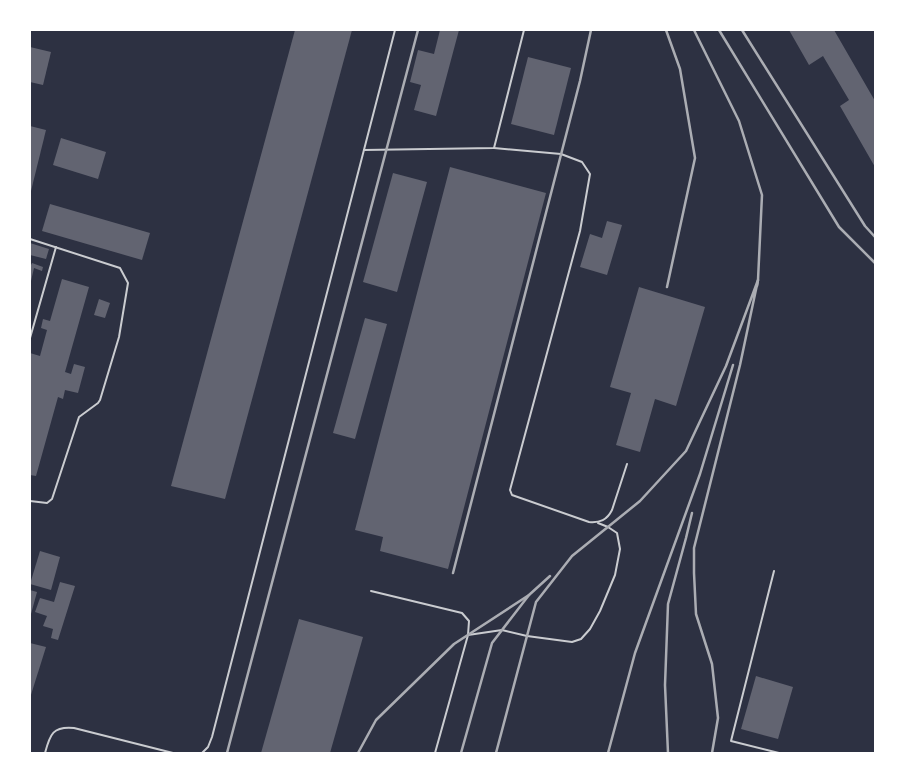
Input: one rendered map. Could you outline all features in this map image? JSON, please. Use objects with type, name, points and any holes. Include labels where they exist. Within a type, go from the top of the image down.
[{"type":"lane","points":[[202,753],[208,747],[212,737],[395,30]]},
{"type":"lane","points":[[494,148],[524,30]]},
{"type":"lane","points":[[364,150],[494,148],[561,154],[582,162],[590,174],[580,231],[510,490],[512,495],[608,527],[618,533],[620,549],[615,575],[600,611],[590,629],[581,639],[572,642],[527,636],[502,630],[468,635]]},
{"type":"lane","points":[[30,239],[120,268],[128,283],[119,336],[100,400],[80,417],[52,500],[47,503],[30,501]]},
{"type":"lane","points":[[30,338],[56,247]]},
{"type":"lane","points":[[596,523],[609,517],[627,464]]},
{"type":"lane","points":[[774,571],[731,741],[779,753]]},
{"type":"lane","points":[[371,591],[462,613],[469,621],[468,635],[435,753]]},
{"type":"lane","points":[[45,753],[52,734],[58,728],[74,728],[173,753]]},
{"type":"building","points":[[295,30],[352,30],[225,499],[171,486]]},
{"type":"building","points":[[440,30],[459,30],[436,116],[414,110],[421,85],[410,82],[418,50],[434,54]]},
{"type":"building","points":[[789,30],[834,30],[875,101],[875,167],[840,106],[849,100],[823,56],[809,65]]},
{"type":"building","points":[[30,47],[51,52],[43,85],[30,82]]},
{"type":"building","points":[[528,57],[571,68],[554,135],[511,124]]},
{"type":"building","points":[[30,126],[46,130],[31,191],[30,191]]},
{"type":"building","points":[[61,138],[106,152],[98,179],[53,165]]},
{"type":"building","points":[[450,167],[546,193],[448,569],[380,551],[383,537],[355,530]]},
{"type":"building","points":[[393,173],[427,182],[397,292],[363,282]]},
{"type":"building","points":[[50,204],[150,233],[142,260],[42,231]]},
{"type":"building","points":[[607,221],[622,225],[607,275],[580,267],[590,234],[602,238]]},
{"type":"building","points":[[30,243],[49,249],[46,259],[30,255]]},
{"type":"building","points":[[32,263],[43,267],[42,271],[34,268],[31,281],[30,267]]},
{"type":"building","points":[[62,279],[89,287],[65,372],[71,374],[74,364],[85,367],[78,393],[65,390],[63,399],[58,397],[36,476],[30,475],[30,353],[40,356],[47,330],[41,328],[43,319],[50,321]]},
{"type":"building","points":[[639,287],[705,307],[676,406],[655,399],[640,452],[616,445],[631,393],[610,387]]},
{"type":"building","points":[[99,299],[110,303],[105,318],[94,315]]},
{"type":"building","points":[[365,318],[387,324],[355,439],[333,433]]},
{"type":"building","points":[[40,551],[60,557],[51,590],[30,584]]},
{"type":"building","points":[[60,582],[75,586],[58,640],[51,638],[53,629],[43,626],[47,616],[35,612],[40,598],[54,602]]},
{"type":"building","points":[[30,590],[37,592],[31,614],[30,614]]},
{"type":"building","points":[[299,619],[363,637],[330,753],[261,753]]},
{"type":"building","points":[[30,643],[46,647],[30,698]]},
{"type":"building","points":[[756,676],[793,687],[778,739],[741,729]]},
{"type":"railway","points":[[227,753],[418,30]]},
{"type":"railway","points":[[453,573],[580,81],[591,30]]},
{"type":"railway","points":[[666,30],[680,69],[695,158],[667,287]]},
{"type":"railway","points":[[694,30],[739,121],[762,195],[757,286]]},
{"type":"railway","points":[[719,30],[839,227],[875,263]]},
{"type":"railway","points":[[742,30],[865,226],[875,237]]},
{"type":"railway","points":[[496,753],[536,602],[572,556],[640,501],[686,451],[726,366],[758,280],[740,365],[694,548],[696,614],[712,664],[718,718],[712,753]]},
{"type":"railway","points":[[608,753],[635,653],[700,474],[733,365]]},
{"type":"railway","points":[[668,753],[665,685],[668,604],[692,513]]},
{"type":"railway","points":[[461,753],[492,643],[529,595],[550,576]]},
{"type":"railway","points":[[358,753],[376,720],[454,644],[529,595]]}]
